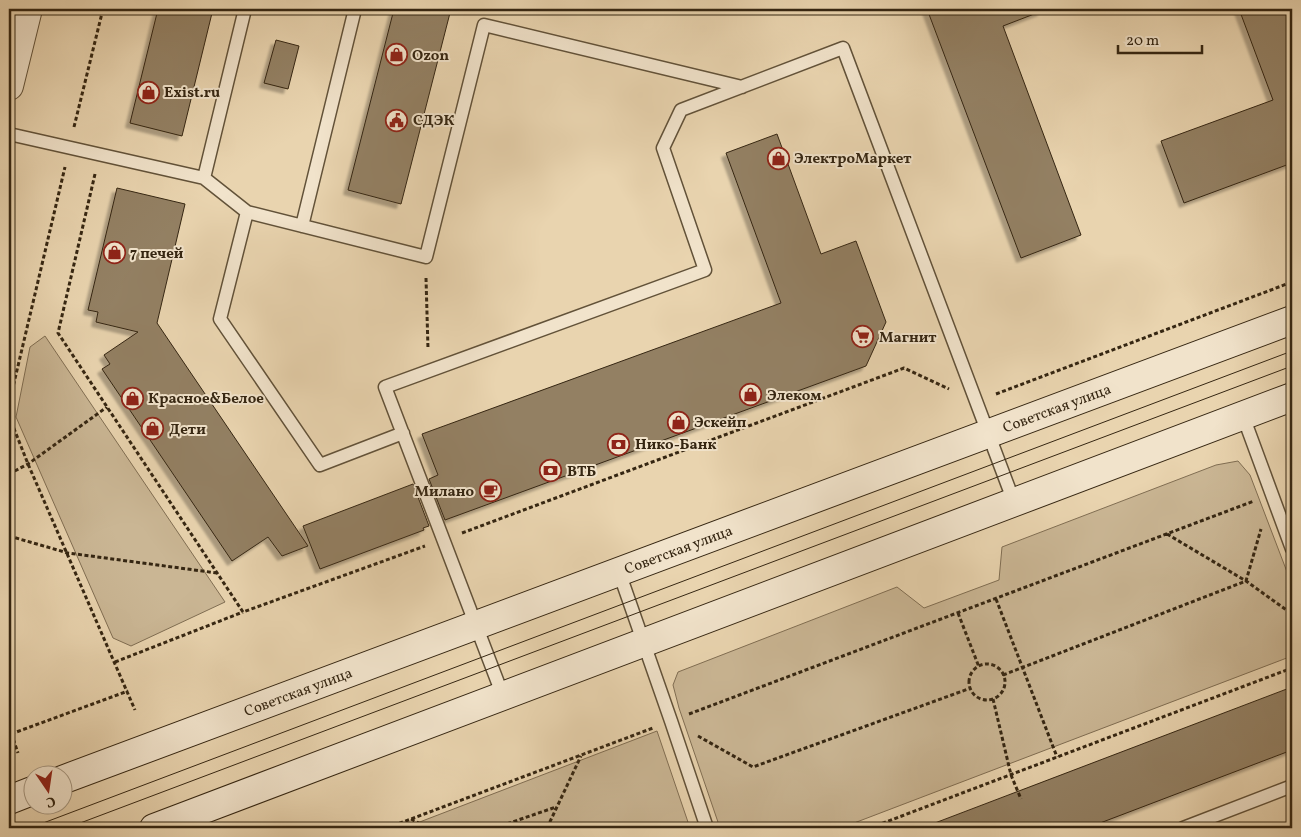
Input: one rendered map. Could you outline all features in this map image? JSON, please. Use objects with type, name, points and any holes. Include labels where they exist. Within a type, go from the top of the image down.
[{"type":"main road","points":[[9,86],[14,41],[28,9]]},
{"type":"main road","name":"Советская улица","points":[[72,776],[1292,320]]},
{"type":"main road","points":[[154,828],[1292,397]]},
{"type":"main road","points":[[9,800],[22,795]]},
{"type":"lane","points":[[204,178],[245,9]]},
{"type":"lane","points":[[302,226],[355,9]]},
{"type":"lane","points":[[9,134],[204,178],[246,212],[426,257],[484,25],[742,87]]},
{"type":"lane","points":[[503,696],[385,387],[705,270],[663,148],[681,110],[843,48],[1014,502]]},
{"type":"lane","points":[[246,212],[220,319],[320,464],[403,432]]},
{"type":"lane","points":[[1243,416],[1292,549]]},
{"type":"lane","points":[[619,572],[708,828]]},
{"type":"lane","points":[[1183,828],[1292,786]]},
{"type":"path","points":[[9,404],[103,9]]},
{"type":"path","points":[[99,155],[58,333],[243,612]]},
{"type":"path","points":[[426,257],[428,371]]},
{"type":"path","points":[[115,662],[243,612],[444,540],[904,368],[977,402],[1292,282]]},
{"type":"path","points":[[9,474],[28,464],[107,406]]},
{"type":"path","points":[[9,416],[135,710]]},
{"type":"path","points":[[387,828],[1272,495]]},
{"type":"path","points":[[1246,581],[1272,495]]},
{"type":"path","points":[[1167,534],[1246,581],[1292,614]]},
{"type":"path","points":[[9,536],[68,554],[218,573]]},
{"type":"path","points":[[1004,675],[1246,581]]},
{"type":"path","points":[[996,598],[1057,757]]},
{"type":"path","points":[[958,613],[979,667]]},
{"type":"path","points":[[984,664],[996,666],[1004,675],[1004,687],[998,696],[993,699],[982,699],[972,692],[970,688],[971,675],[974,670],[984,664]]},
{"type":"path","points":[[870,828],[1292,668]]},
{"type":"path","points":[[672,721],[753,767],[970,688]]},
{"type":"path","points":[[12,734],[128,691]]},
{"type":"path","points":[[993,699],[1011,775],[1021,799]]},
{"type":"path","points":[[9,727],[18,753]]},
{"type":"path","points":[[547,828],[582,755]]},
{"type":"path","points":[[495,828],[557,807]]},
{"type":"path","points":[[411,819],[428,828]]},
{"type":"shaded area","points":[[45,336],[225,602],[131,646],[113,638],[16,417],[30,347]]},
{"type":"shaded area","points":[[1238,461],[1250,475],[1292,585],[1292,656],[841,828],[720,828],[679,708],[673,685],[678,672],[897,587],[924,608],[999,580],[1002,547],[1216,465]]},
{"type":"shaded area","points":[[657,731],[690,828],[404,828]]},
{"type":"building","points":[[158,9],[213,9],[182,136],[130,123]]},
{"type":"building","points":[[394,9],[451,9],[401,204],[348,190]]},
{"type":"building","points":[[927,9],[1041,9],[1042,11],[1003,26],[1081,235],[1021,258]]},
{"type":"building","points":[[1239,9],[1292,9],[1292,163],[1184,203],[1161,141],[1273,100]]},
{"type":"building","points":[[276,40],[299,46],[288,89],[264,83]]},
{"type":"building","points":[[777,134],[821,254],[856,241],[886,322],[866,366],[445,520],[429,479],[438,475],[422,434],[781,303],[726,153]]},
{"type":"building","points":[[117,188],[185,204],[157,323],[308,546],[282,556],[268,537],[232,561],[102,369],[110,364],[104,355],[138,332],[96,322],[98,312],[88,310]]},
{"type":"building","points":[[413,484],[429,526],[423,528],[424,530],[320,569],[303,526]]},
{"type":"building","points":[[1292,687],[1292,750],[1087,828],[927,828],[927,826]]},
{"type":"tram line","points":[[30,828],[1292,351]]},
{"type":"tram line","points":[[67,828],[1292,366]]},
{"type":"place","name":"Ozon","points":[[396,55]]},
{"type":"place","name":"Exist.ru","points":[[148,92]]},
{"type":"place","name":"СДЭК","points":[[397,120]]},
{"type":"place","name":"ЭлектроМаркет","points":[[778,158]]},
{"type":"place","name":"7 печей","points":[[114,253]]},
{"type":"place","name":"Магнит","points":[[863,337]]},
{"type":"place","name":"Элеком","points":[[751,395]]},
{"type":"place","name":"Красное&Белое","points":[[132,398]]},
{"type":"place","name":"Эскейп","points":[[678,422]]},
{"type":"place","name":"Дети","points":[[153,429]]},
{"type":"place","name":"Нико-Банк","points":[[619,444]]},
{"type":"place","name":"ВТБ","points":[[551,471]]},
{"type":"place","name":"Милано","points":[[490,491]]}]
